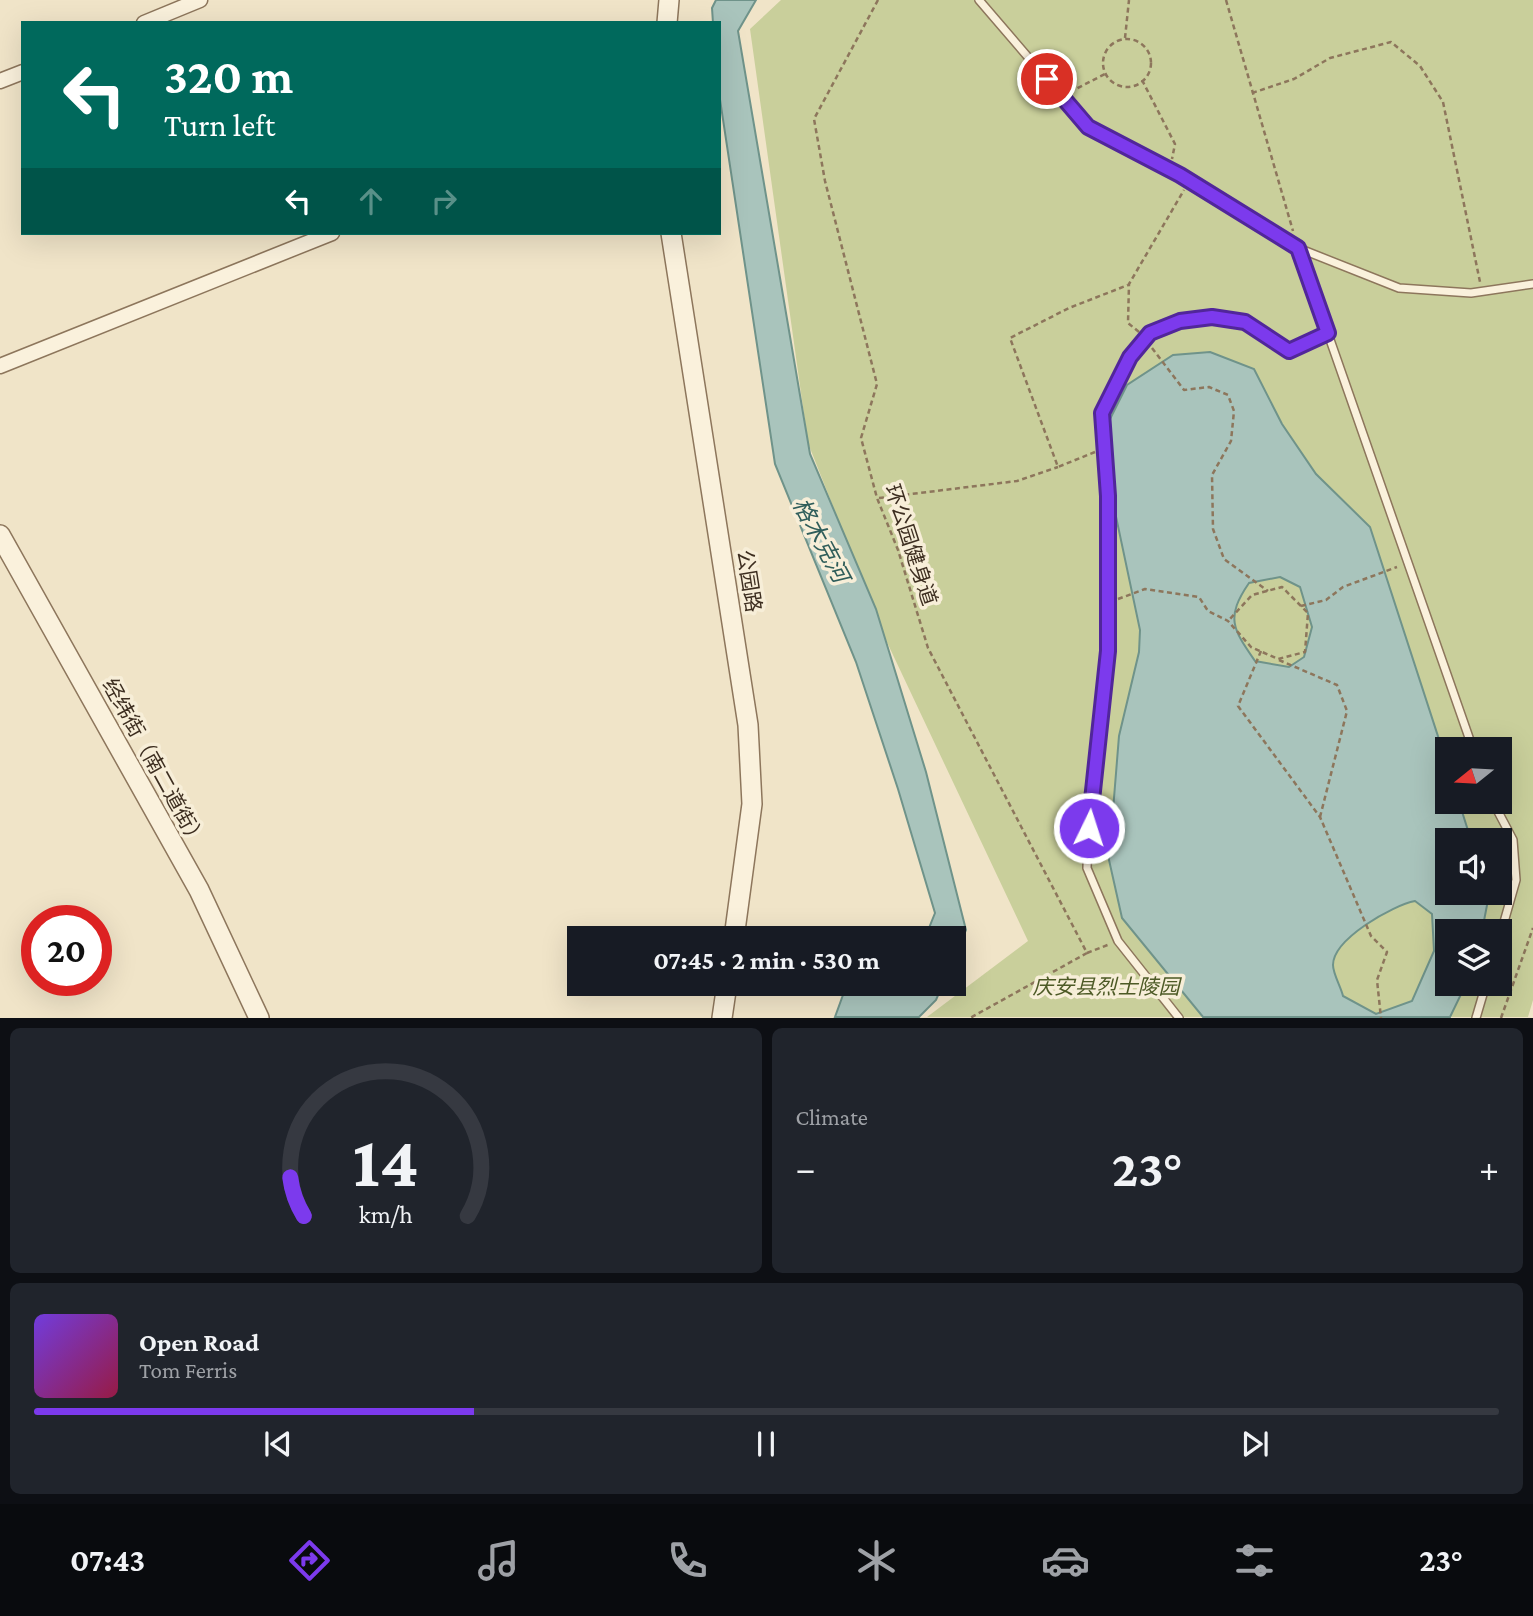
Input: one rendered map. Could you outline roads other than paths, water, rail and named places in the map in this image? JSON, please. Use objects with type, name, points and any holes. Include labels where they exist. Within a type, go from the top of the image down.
[{"type":"street","points":[[149,21],[200,0]]},
{"type":"street","points":[[667,21],[669,0]]},
{"type":"street","points":[[0,81],[21,73]]},
{"type":"street","points":[[0,366],[327,235]]},
{"type":"street","name":"公园路","points":[[671,235],[748,725],[752,804],[736,926]]},
{"type":"street","name":"经纬街（南二道街）","points":[[0,535],[199,890],[259,1017]]},
{"type":"street","points":[[722,1017],[725,996]]},
{"type":"lane","points":[[979,0],[1088,127],[1169,169],[1298,248],[1399,288],[1482,291],[1533,284]]},
{"type":"lane","points":[[1298,248],[1469,737]]},
{"type":"lane","points":[[1180,1017],[1118,941],[1087,868],[1089,808],[1108,651],[1105,448],[1102,413],[1130,357],[1145,338],[1150,333],[1180,321],[1212,317],[1245,322],[1289,351],[1328,333]]},
{"type":"lane","points":[[1499,814],[1513,840],[1516,880],[1505,919]]},
{"type":"lane","points":[[1476,1017],[1482,996]]},
{"type":"water","name":"格木克河","points":[[716,0],[756,0],[738,31],[810,454],[876,609],[926,772],[965,926],[930,926],[935,913],[856,662],[775,464],[721,106],[721,21],[713,21],[712,8]]},
{"type":"water","points":[[1210,352],[1254,369],[1282,424],[1316,474],[1370,527],[1438,737],[1435,737],[1435,814],[1463,814],[1467,828],[1435,828],[1435,905],[1487,905],[1484,919],[1435,919],[1435,996],[1460,996],[1450,1017],[1203,1017],[1122,918],[1109,860],[1119,736],[1139,652],[1140,630],[1107,474],[1107,425],[1127,385],[1173,355]],"holes":[[[1280,577],[1300,587],[1312,627],[1304,657],[1289,667],[1255,661],[1241,640],[1235,623],[1241,595],[1249,583]],[[1415,901],[1432,914],[1434,951],[1412,1001],[1376,1014],[1343,996],[1333,965],[1336,955],[1353,934],[1379,916]]]},
{"type":"water","points":[[843,996],[938,996],[919,1017],[835,1017]]},
{"type":"park label","name":"庆安县烈士陵园","points":[[1106,987]]}]
